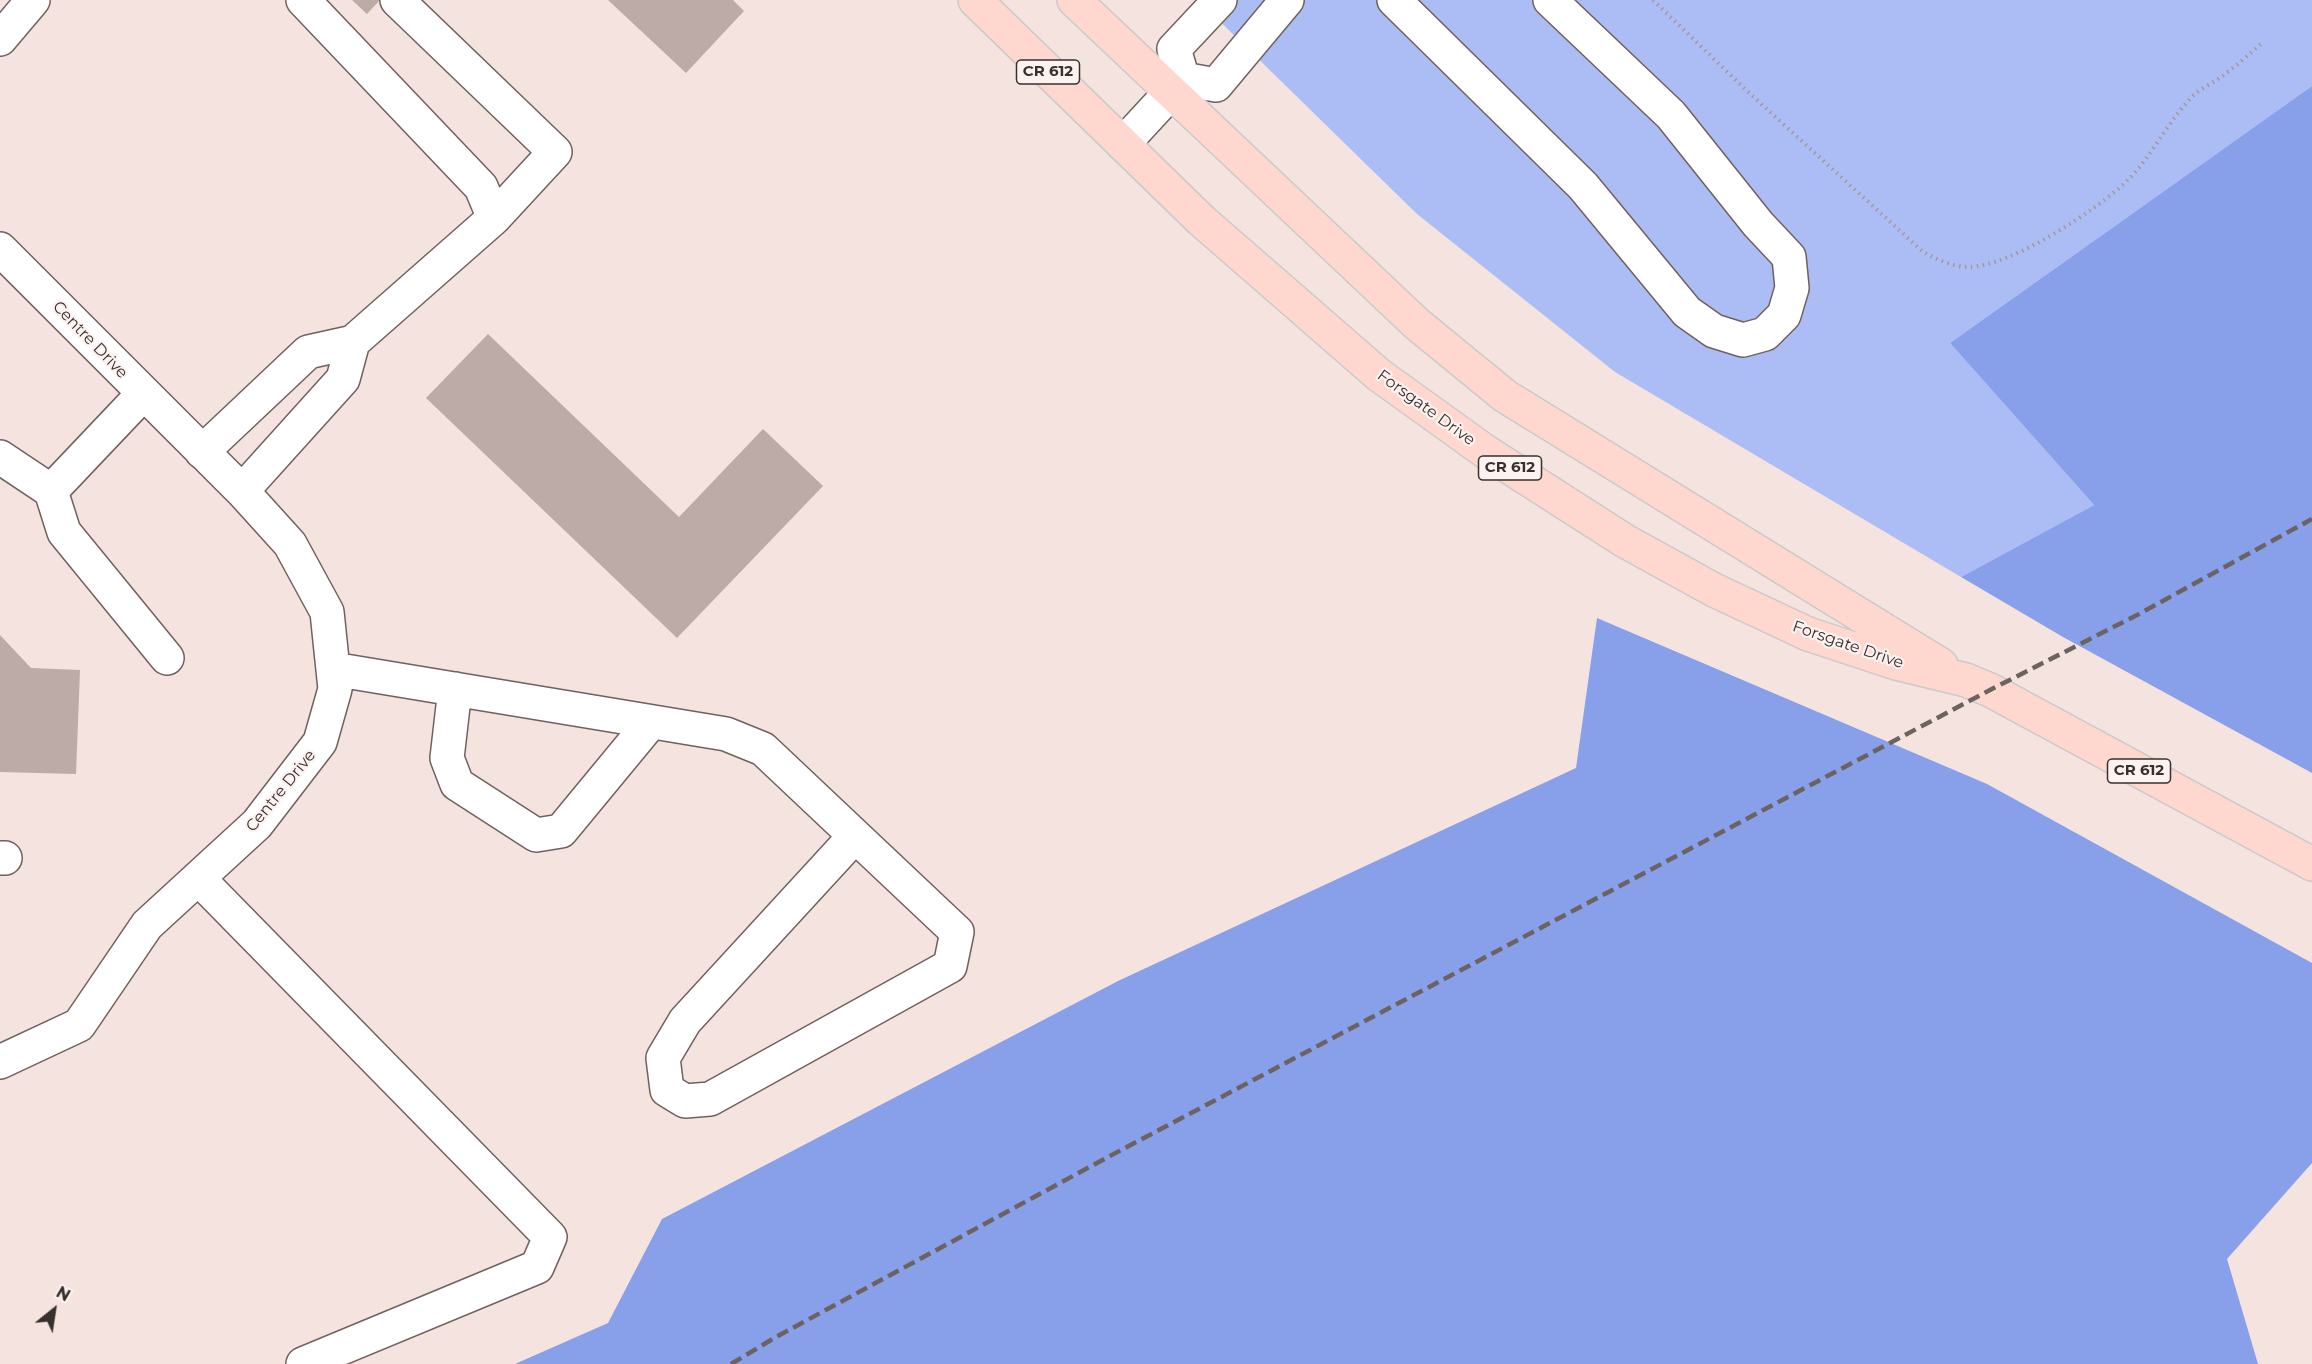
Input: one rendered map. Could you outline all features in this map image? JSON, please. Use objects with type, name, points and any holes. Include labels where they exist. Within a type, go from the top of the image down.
[{"type":"main road","name":"Forsgate Drive","points":[[975,0],[1201,220],[1379,375],[1486,452],[1561,501],[1714,590],[1808,634],[1896,663],[1966,680]]},
{"type":"main road","name":"Forsgate Drive","points":[[1074,0],[1177,86],[1417,324],[1505,396],[1966,680],[2000,696],[2312,864]]},
{"type":"street","points":[[0,39],[33,0]]},
{"type":"street","points":[[303,0],[482,187],[494,218]]},
{"type":"street","points":[[202,452],[308,352],[353,342],[494,218],[555,152],[397,0]]},
{"type":"street","points":[[1177,86],[1174,49],[1220,0]]},
{"type":"street","points":[[1123,144],[1177,86],[1216,85],[1287,0]]},
{"type":"street","points":[[1394,0],[1583,186],[1687,312],[1714,331],[1743,340],[1765,334],[1784,315],[1792,288],[1789,257],[1758,224],[1671,115],[1550,0]]},
{"type":"street","name":"Centre Drive","points":[[0,249],[242,491],[290,544],[327,612],[335,688],[320,742],[257,824],[147,925],[79,1025],[0,1062]]},
{"type":"street","points":[[242,491],[343,379],[353,342]]},
{"type":"street","points":[[51,491],[143,394]]},
{"type":"street","points":[[0,457],[51,491],[64,532],[167,658]]},
{"type":"street","points":[[333,669],[726,734],[763,749],[957,932],[951,966],[710,1099],[685,1101],[667,1090],[663,1058],[685,1021],[855,836]]},
{"type":"street","points":[[455,689],[447,758],[457,784],[536,835],[561,831],[651,722]]},
{"type":"street","points":[[198,878],[550,1237],[537,1268],[303,1364]]},
{"type":"path","points":[[1653,0],[1746,90],[1922,251],[1935,259],[1968,267],[2007,258],[2098,205],[2128,180],[2148,157],[2173,118],[2194,95],[2220,78],[2261,44]]},
{"type":"shaded area","points":[[1198,0],[2312,0],[2312,86],[1950,343],[2094,505],[1961,577],[1615,372],[1417,214]]},
{"type":"shaded area","points":[[2312,86],[2312,773],[2063,637],[1961,577],[2094,505],[1950,343]]},
{"type":"shaded area","points":[[1597,618],[1987,784],[2312,963],[2312,1163],[2227,1259],[2258,1364],[515,1364],[608,1323],[662,1219],[1118,981],[1576,768]]},
{"type":"building","points":[[352,0],[380,0],[367,14]]},
{"type":"building","points":[[608,0],[733,0],[744,11],[686,73]]},
{"type":"building","points":[[488,334],[679,517],[763,429],[823,486],[677,638],[426,398]]},
{"type":"building","points":[[0,635],[31,668],[80,670],[76,774],[0,772]]},
{"type":"railway","points":[[731,1364],[776,1337],[1108,1157],[1990,690],[2139,614],[2312,519]]}]
